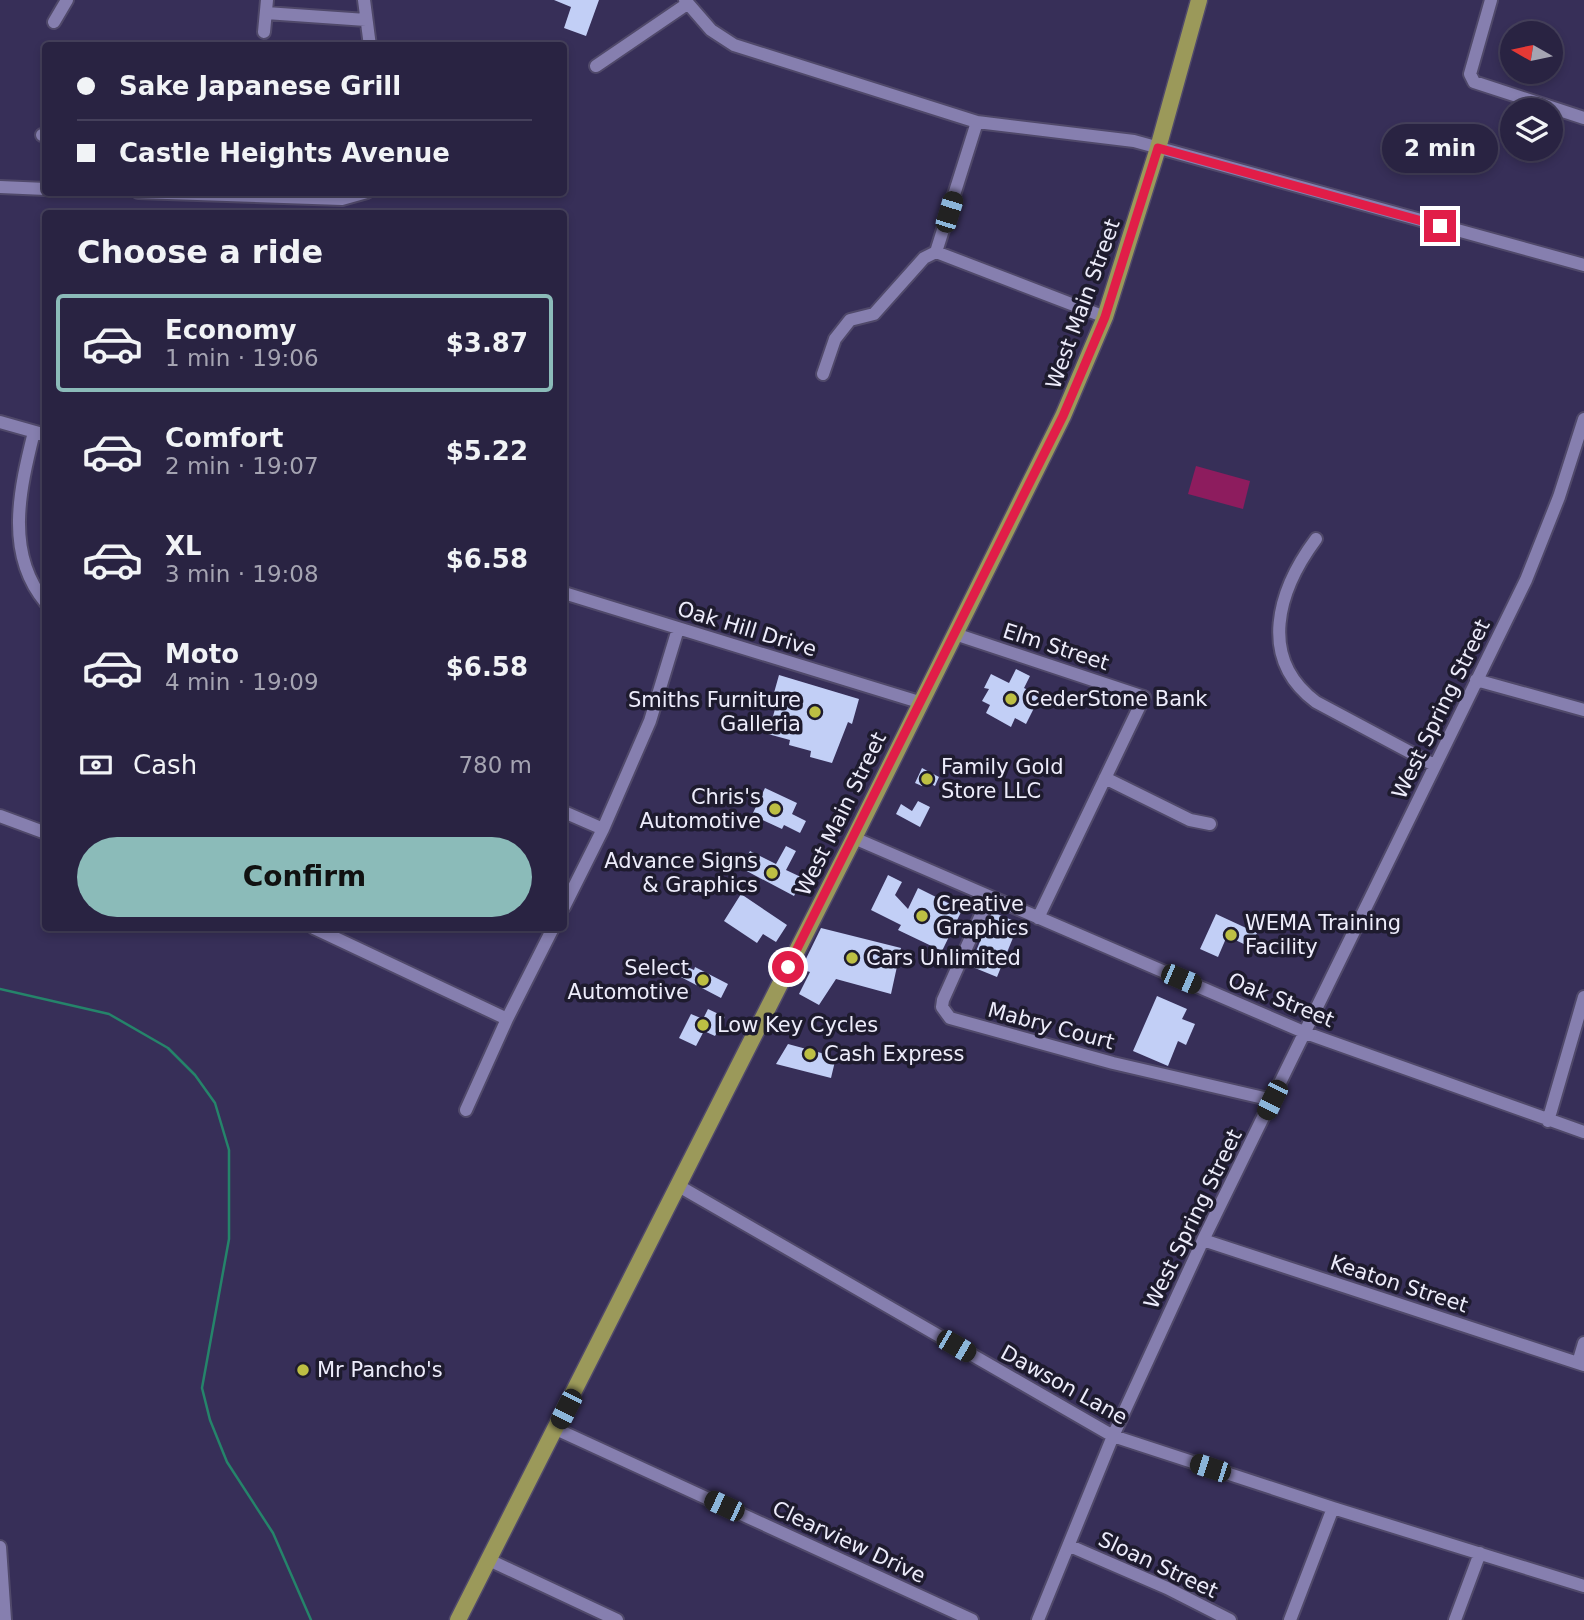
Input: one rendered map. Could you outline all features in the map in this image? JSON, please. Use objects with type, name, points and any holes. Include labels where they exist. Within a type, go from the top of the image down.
[{"type":"main road","name":"West Main Street","points":[[458,1620],[854,838],[919,702],[1063,416],[1105,317],[1158,148],[1199,0]]},
{"type":"street","points":[[54,22],[67,0]]},
{"type":"street","points":[[364,0],[369,42]]},
{"type":"street","points":[[1491,0],[1470,74],[1474,82],[1584,118]]},
{"type":"street","points":[[596,66],[686,2],[711,30],[734,45],[977,122],[1104,136],[1158,148],[1584,265]]},
{"type":"street","points":[[264,32],[267,6],[366,20]]},
{"type":"street","points":[[823,374],[835,339],[850,320],[874,314],[924,258],[936,252],[977,122]]},
{"type":"street","points":[[0,187],[42,189]]},
{"type":"street","points":[[314,196],[342,199],[353,196]]},
{"type":"street","points":[[936,252],[1105,317]]},
{"type":"street","name":"West Spring Street","points":[[1038,1620],[1113,1436],[1203,1240],[1306,1033],[1546,533],[1584,419]]},
{"type":"street","points":[[0,422],[40,433],[18,504],[22,558],[42,597]]},
{"type":"street","points":[[1315,539],[1292,577],[1279,614],[1280,646],[1288,670],[1304,693],[1316,702],[1434,765]]},
{"type":"street","name":"Oak Hill Drive","points":[[567,594],[919,702]]},
{"type":"street","points":[[567,901],[603,829],[650,721],[678,629]]},
{"type":"street","name":"Elm Street","points":[[955,634],[1144,697],[1105,778]]},
{"type":"street","points":[[1476,680],[1584,710]]},
{"type":"street","points":[[1038,918],[1105,778],[1190,820],[1210,824]]},
{"type":"street","points":[[567,813],[603,829]]},
{"type":"street","points":[[0,816],[42,832]]},
{"type":"street","name":"Oak Street","points":[[854,838],[1306,1033],[1584,1132]]},
{"type":"street","name":"Mabry Court","points":[[989,897],[943,1000],[942,1007],[950,1018],[1113,1063],[1272,1100]]},
{"type":"street","points":[[320,931],[507,1019]]},
{"type":"street","points":[[466,1110],[507,1019],[551,931]]},
{"type":"street","points":[[1548,1121],[1584,997]]},
{"type":"street","name":"Dawson Lane","points":[[677,1185],[1113,1436],[1584,1586]]},
{"type":"street","name":"Keaton Street","points":[[1203,1240],[1581,1364]]},
{"type":"street","points":[[1581,1364],[1584,1343]]},
{"type":"street","name":"Clearview Drive","points":[[556,1429],[972,1620]]},
{"type":"street","points":[[1290,1620],[1333,1508]]},
{"type":"street","name":"Sloan Street","points":[[1070,1546],[1167,1588],[1230,1620]]},
{"type":"street","points":[[0,1547],[5,1620]]},
{"type":"street","points":[[1455,1620],[1480,1553]]},
{"type":"street","points":[[489,1560],[617,1620]]},
{"type":"shaded area","points":[[1196,466],[1250,481],[1243,509],[1188,494]]},
{"type":"building","points":[[554,0],[599,0],[586,36],[564,28],[571,7]]},
{"type":"building","name":"CederStone Bank","points":[[1016,669],[1030,676],[1024,688],[1040,696],[1026,724],[1015,718],[1011,727],[986,713],[990,705],[982,701],[989,689],[984,688],[991,674],[1009,683]]},
{"type":"building","name":"Smiths Furniture Galleria","points":[[779,675],[859,699],[852,724],[848,722],[832,763],[810,757],[811,751],[789,745],[790,740],[768,734],[777,702],[772,700]]},
{"type":"building","name":"Family Gold Store LLC","points":[[922,768],[939,777],[935,786],[925,781],[922,786],[915,783]]},
{"type":"building","name":"Chris's Automotive","points":[[765,788],[797,803],[792,814],[806,821],[800,833],[784,825],[782,829],[752,815]]},
{"type":"building","points":[[918,801],[930,807],[920,827],[896,814],[901,804],[912,811]]},
{"type":"building","name":"Advance Signs & Graphics","points":[[786,846],[796,851],[786,870],[803,878],[794,896],[741,868],[750,851],[776,864]]},
{"type":"building","points":[[888,875],[902,882],[895,895],[908,909],[918,888],[962,910],[942,951],[898,930],[901,925],[871,910]]},
{"type":"building","points":[[741,894],[787,925],[776,942],[763,934],[757,943],[724,921]]},
{"type":"building","points":[[992,912],[1019,923],[997,977],[970,966]]},
{"type":"building","name":"WEMA Training Facility","points":[[1216,914],[1257,933],[1250,947],[1227,936],[1218,957],[1200,949]]},
{"type":"building","name":"Cars Unlimited","points":[[821,928],[901,948],[891,994],[836,979],[819,1005],[799,994],[810,972],[801,969]]},
{"type":"building","name":"Select Automotive","points":[[683,965],[694,970],[695,967],[728,984],[721,998],[677,975]]},
{"type":"building","points":[[1157,996],[1187,1009],[1182,1019],[1195,1024],[1186,1045],[1178,1041],[1168,1066],[1133,1051]]},
{"type":"building","name":"Low Key Cycles","points":[[708,1009],[725,1017],[715,1036],[704,1031],[696,1046],[679,1038],[691,1014],[703,1019]]},
{"type":"building","points":[[788,1044],[836,1057],[831,1078],[776,1064]]},
{"type":"waterway","points":[[0,989],[109,1014],[168,1048],[195,1075],[215,1103],[229,1150],[229,1239],[202,1388],[210,1420],[227,1462],[273,1533],[311,1620]]},
{"type":"place","name":"CederStone Bank","points":[[1011,699]]},
{"type":"place","name":"Smiths Furniture Galleria","points":[[815,712]]},
{"type":"place","name":"Family Gold Store LLC","points":[[927,779]]},
{"type":"place","name":"Chris's Automotive","points":[[775,809]]},
{"type":"place","name":"Advance Signs & Graphics","points":[[772,873]]},
{"type":"place","name":"Creative Graphics","points":[[922,916]]},
{"type":"place","name":"WEMA Training Facility","points":[[1231,935]]},
{"type":"place","name":"Cars Unlimited","points":[[852,958]]},
{"type":"place","name":"Select Automotive","points":[[703,980]]},
{"type":"place","name":"Low Key Cycles","points":[[703,1025]]},
{"type":"place","name":"Cash Express","points":[[810,1054]]},
{"type":"place","name":"Mr Pancho's","points":[[303,1370]]},
{"type":"route","points":[[788,967],[1063,416],[1105,317],[1158,148],[1440,226]]}]
